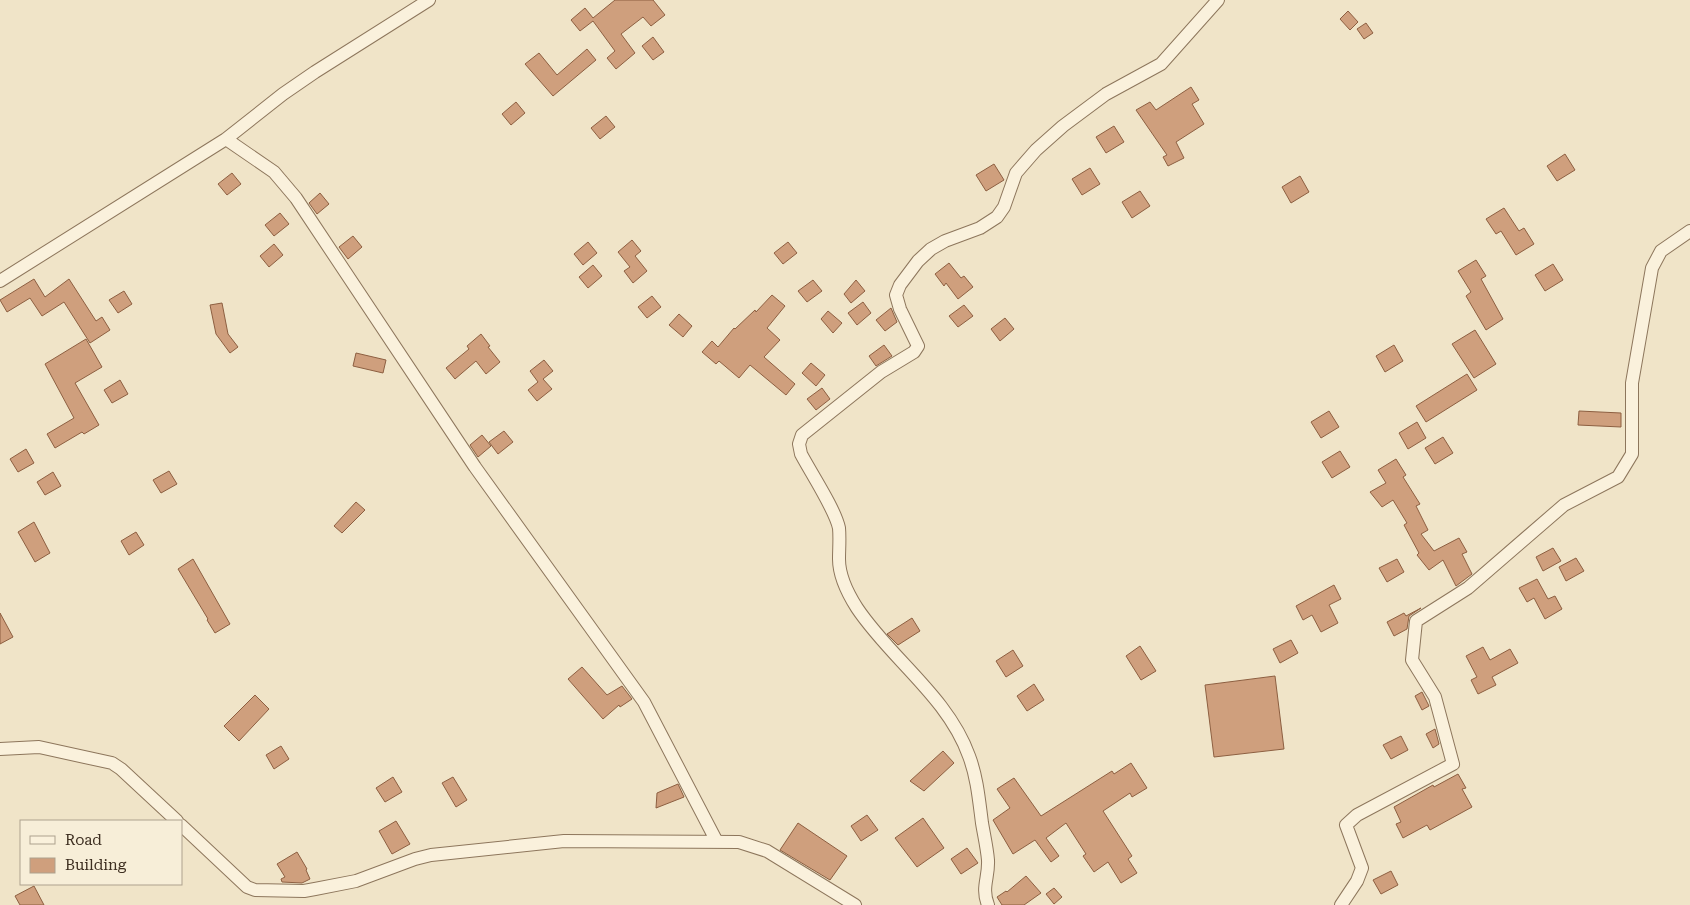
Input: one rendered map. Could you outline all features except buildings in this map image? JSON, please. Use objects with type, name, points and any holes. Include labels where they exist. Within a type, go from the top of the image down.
[{"type":"street","points":[[0,281],[226,139],[283,94],[315,72],[429,0]]},
{"type":"street","points":[[988,905],[984,896],[988,862],[974,771],[964,744],[956,726],[918,678],[877,634],[857,608],[847,590],[841,575],[838,527],[832,511],[801,454],[799,444],[802,435],[882,372],[914,352],[918,346],[900,309],[896,295],[900,285],[918,261],[931,249],[945,241],[980,228],[997,218],[1004,207],[1016,173],[1036,150],[1063,126],[1106,94],[1162,64],[1218,0]]},
{"type":"street","points":[[226,139],[274,172],[296,198],[475,467],[644,702],[717,842]]},
{"type":"street","points":[[1341,905],[1357,881],[1362,868],[1346,825],[1357,815],[1453,764],[1435,697],[1412,660],[1416,621],[1468,588],[1564,505],[1618,476],[1632,454],[1632,383],[1652,268],[1661,251],[1690,231]]},
{"type":"street","points":[[0,749],[39,747],[90,757],[112,764],[121,769],[177,820]]},
{"type":"street","points":[[182,826],[248,887],[255,890],[322,888],[356,881],[423,857],[518,845],[573,840],[739,842],[767,852],[855,905]]}]
